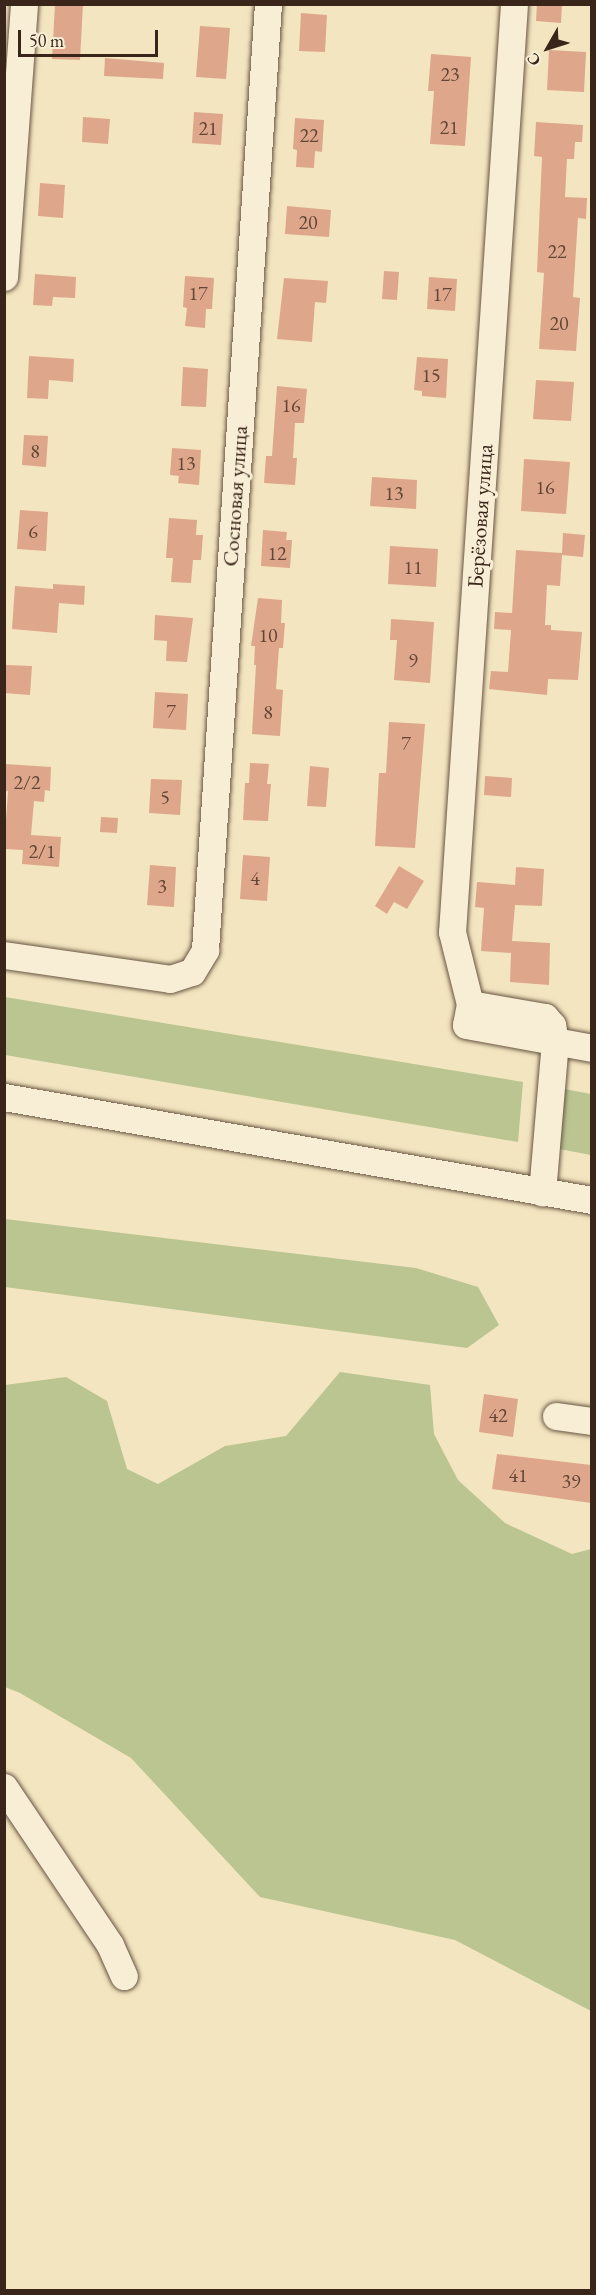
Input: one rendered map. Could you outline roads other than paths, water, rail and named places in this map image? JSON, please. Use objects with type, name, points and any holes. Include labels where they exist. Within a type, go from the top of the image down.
[{"type":"street","points":[[4,277],[24,4]]},
{"type":"street","name":"Сосновая улица","points":[[4,955],[170,979],[192,972],[205,950],[268,4]]},
{"type":"street","name":"Берёзовая улица","points":[[514,4],[452,932],[468,1014],[545,1017],[552,1025],[546,1039]]},
{"type":"street","points":[[533,1190],[546,1039],[591,1048]]},
{"type":"street","points":[[4,1097],[591,1200]]},
{"type":"street","points":[[556,1416],[591,1421]]},
{"type":"street","points":[[4,1787],[110,1945],[124,1976]]}]
